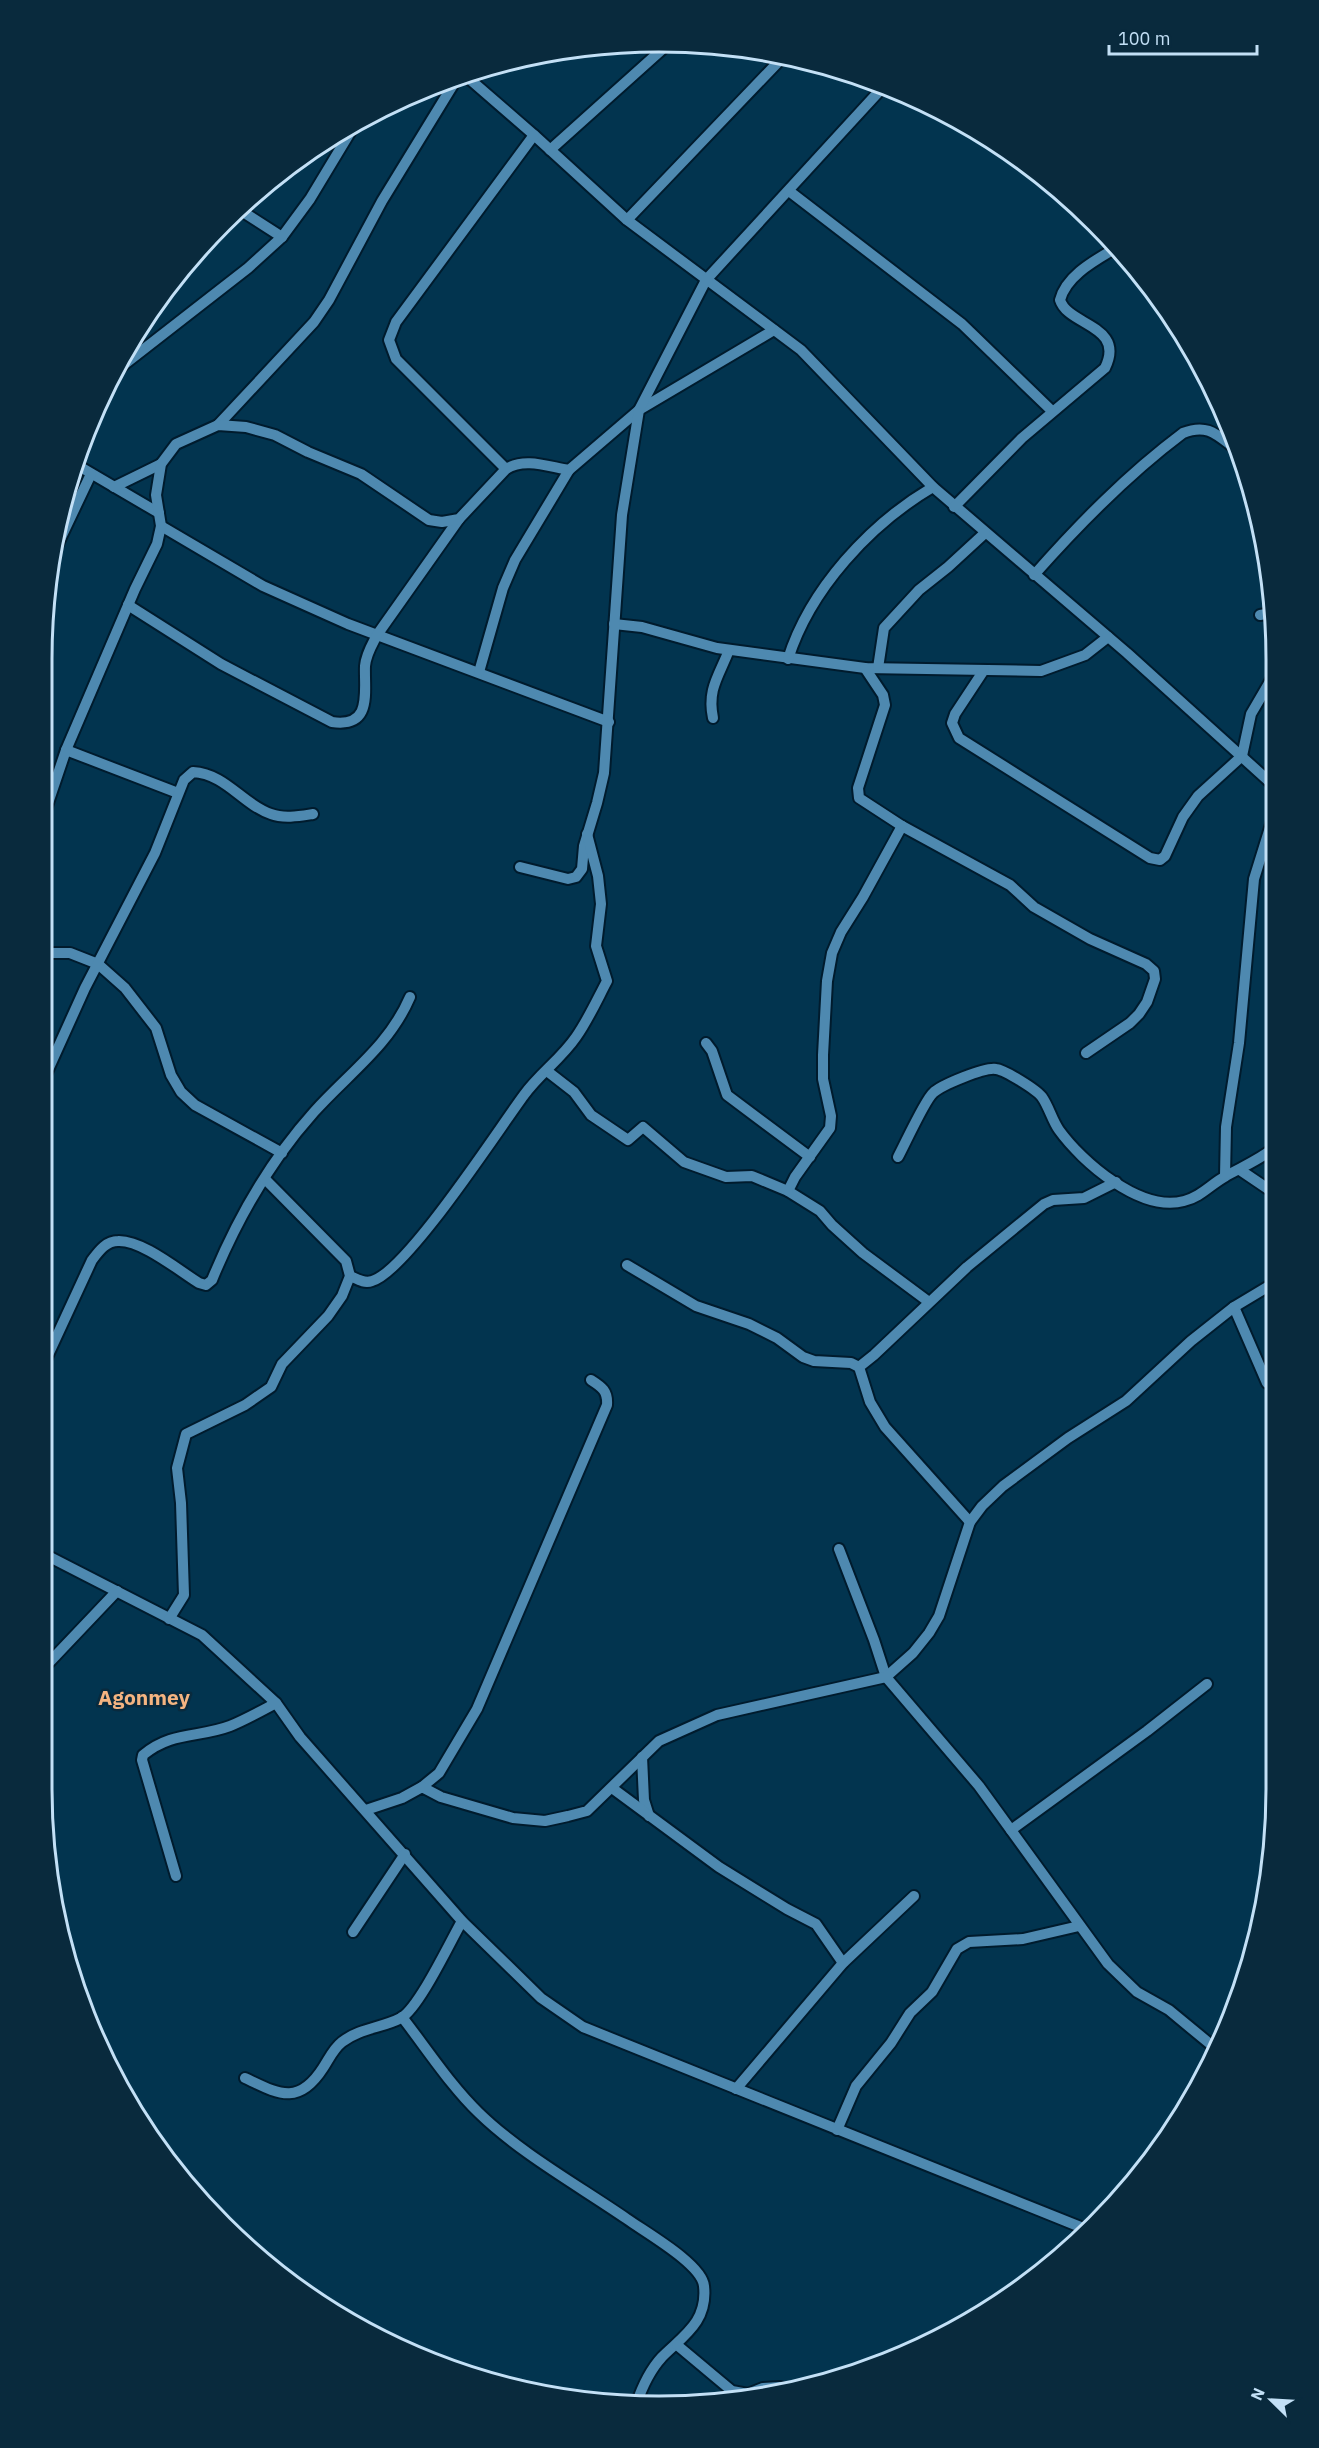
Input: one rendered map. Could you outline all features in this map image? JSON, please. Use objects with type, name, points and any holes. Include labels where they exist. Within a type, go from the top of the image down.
[{"type":"street","points":[[550,150],[659,52]]},
{"type":"street","points":[[627,220],[777,64]]},
{"type":"street","points":[[473,82],[627,220],[801,350],[954,507],[1108,637],[1266,778]]},
{"type":"street","points":[[114,487],[161,464],[176,444],[218,425],[314,322],[329,300],[382,201],[450,90]]},
{"type":"street","points":[[520,867],[568,879],[576,877],[582,869],[587,834],[604,773],[622,515],[639,410],[706,280],[878,94]]},
{"type":"street","points":[[507,469],[396,359],[389,340],[396,322],[534,135]]},
{"type":"street","points":[[133,357],[248,268],[282,237],[309,200],[345,141]]},
{"type":"street","points":[[789,191],[962,324],[1052,411]]},
{"type":"street","points":[[247,214],[282,237]]},
{"type":"street","points":[[954,507],[1052,411],[1105,368],[1110,347],[1105,338],[1089,323],[1067,310],[1060,300],[1062,291],[1070,282],[1088,266],[1109,252]]},
{"type":"street","points":[[479,672],[503,588],[515,560],[569,470],[639,410],[774,330]]},
{"type":"street","points":[[218,425],[246,427],[275,435],[308,452],[361,474],[429,520],[442,522],[459,519]]},
{"type":"street","points":[[1034,575],[1116,488],[1183,434],[1194,429],[1204,429],[1226,442]]},
{"type":"street","points":[[128,605],[221,664],[332,722],[342,724],[354,720],[364,710],[367,653],[377,635],[459,519],[507,469],[522,462],[569,470]]},
{"type":"street","points":[[52,791],[66,750],[128,605],[157,544],[161,526],[156,495],[161,464]]},
{"type":"street","points":[[83,469],[159,513]]},
{"type":"street","points":[[68,522],[91,474]]},
{"type":"street","points":[[788,659],[797,631],[820,591],[874,530],[905,504],[933,487]]},
{"type":"street","points":[[161,526],[263,586],[377,635],[609,722]]},
{"type":"street","points":[[878,668],[884,628],[919,590],[985,533]]},
{"type":"street","points":[[1260,615],[1264,614]]},
{"type":"street","points":[[614,624],[642,627],[729,650],[865,668],[1041,671],[1085,656],[1108,637]]},
{"type":"street","points":[[713,718],[710,704],[712,685],[729,650]]},
{"type":"street","points":[[865,668],[884,695],[885,705],[858,788],[859,798],[902,826],[1010,885],[1034,907],[1090,939],[1146,964],[1154,971],[1155,979],[1147,1002],[1139,1014],[1130,1023],[1086,1053]]},
{"type":"street","points":[[984,670],[955,714],[952,723],[959,738],[1150,858],[1160,860],[1165,856],[1183,817],[1198,796],[1242,756],[1251,714],[1266,688]]},
{"type":"street","points":[[66,750],[178,793]]},
{"type":"street","points":[[52,1058],[155,853],[184,780],[193,772],[205,773],[219,778],[261,809],[273,815],[291,817],[313,814]]},
{"type":"street","points":[[788,1191],[795,1177],[830,1128],[831,1116],[823,1079],[823,1067],[827,981],[832,953],[841,932],[902,826]]},
{"type":"street","points":[[350,1276],[361,1282],[372,1282],[384,1274],[407,1251],[444,1207],[525,1094],[583,1028],[607,981],[596,946],[601,904],[598,876],[587,834]]},
{"type":"street","points":[[1225,1176],[1226,1127],[1242,1012],[1254,879],[1266,838]]},
{"type":"street","points":[[52,953],[70,953],[98,964],[125,988],[156,1029],[171,1075],[181,1092],[195,1105],[282,1153]]},
{"type":"street","points":[[52,1346],[92,1260],[102,1247],[116,1240],[136,1244],[199,1283],[206,1285],[212,1280],[243,1212],[282,1153],[313,1113],[389,1035],[401,1019],[410,996]]},
{"type":"street","points":[[706,1043],[727,1095],[810,1156]]},
{"type":"street","points":[[898,1157],[932,1093],[955,1081],[990,1069],[998,1069],[1042,1097],[1060,1131],[1081,1155],[1116,1182],[1153,1202],[1181,1202],[1194,1198],[1225,1176],[1240,1170],[1266,1153]]},
{"type":"street","points":[[547,1071],[574,1092],[591,1115],[628,1140],[643,1127],[684,1162],[726,1177],[752,1176],[788,1191],[820,1211],[863,1253],[929,1302]]},
{"type":"street","points":[[1240,1170],[1266,1188]]},
{"type":"street","points":[[169,1618],[184,1595],[177,1468],[186,1434],[245,1404],[271,1387],[282,1364],[328,1316],[342,1296],[350,1276],[346,1262],[265,1179]]},
{"type":"street","points":[[859,1367],[967,1267],[1044,1204],[1053,1200],[1084,1198],[1116,1182]]},
{"type":"street","points":[[627,1265],[696,1306],[749,1324],[777,1338],[803,1357],[814,1361],[850,1363],[859,1367],[870,1402],[885,1427],[970,1522]]},
{"type":"street","points":[[422,1787],[441,1797],[513,1818],[545,1821],[587,1811],[659,1741],[717,1715],[886,1677],[913,1653],[939,1616],[970,1522],[981,1506],[1003,1486],[1068,1438],[1126,1401],[1191,1341],[1234,1307],[1266,1288]]},
{"type":"street","points":[[1234,1307],[1266,1381]]},
{"type":"street","points":[[366,1810],[402,1798],[422,1787],[439,1773],[477,1709],[607,1405],[608,1395],[604,1389],[591,1380]]},
{"type":"street","points":[[838,1548],[886,1677],[979,1786],[1108,1964],[1137,1992],[1169,2010],[1210,2044]]},
{"type":"street","points":[[52,1558],[202,1635],[276,1703],[300,1737],[462,1921],[541,1998],[583,2027],[1080,2227]]},
{"type":"street","points":[[52,1659],[117,1591]]},
{"type":"street","points":[[1011,1830],[1147,1731],[1207,1684]]},
{"type":"street","points":[[176,1876],[142,1760],[143,1755],[176,1736],[231,1726],[276,1703]]},
{"type":"street","points":[[642,1758],[644,1800],[649,1816]]},
{"type":"street","points":[[612,1788],[719,1867],[816,1924],[843,1963]]},
{"type":"street","points":[[353,1932],[405,1854]]},
{"type":"street","points":[[736,2089],[843,1963],[914,1896]]},
{"type":"street","points":[[245,2078],[281,2094],[291,2094],[310,2084],[341,2042],[372,2026],[402,2017],[427,1984],[462,1921]]},
{"type":"street","points":[[837,2130],[856,2086],[891,2043],[910,2013],[932,1992],[957,1949],[969,1942],[1023,1939],[1079,1926]]},
{"type":"street","points":[[402,2017],[454,2085],[500,2133],[694,2267],[704,2285],[701,2313],[691,2330],[662,2357],[645,2380],[640,2395]]},
{"type":"street","points":[[677,2345],[732,2391]]},
{"type":"district","name":"Agonmey","points":[[144,1698]]}]
